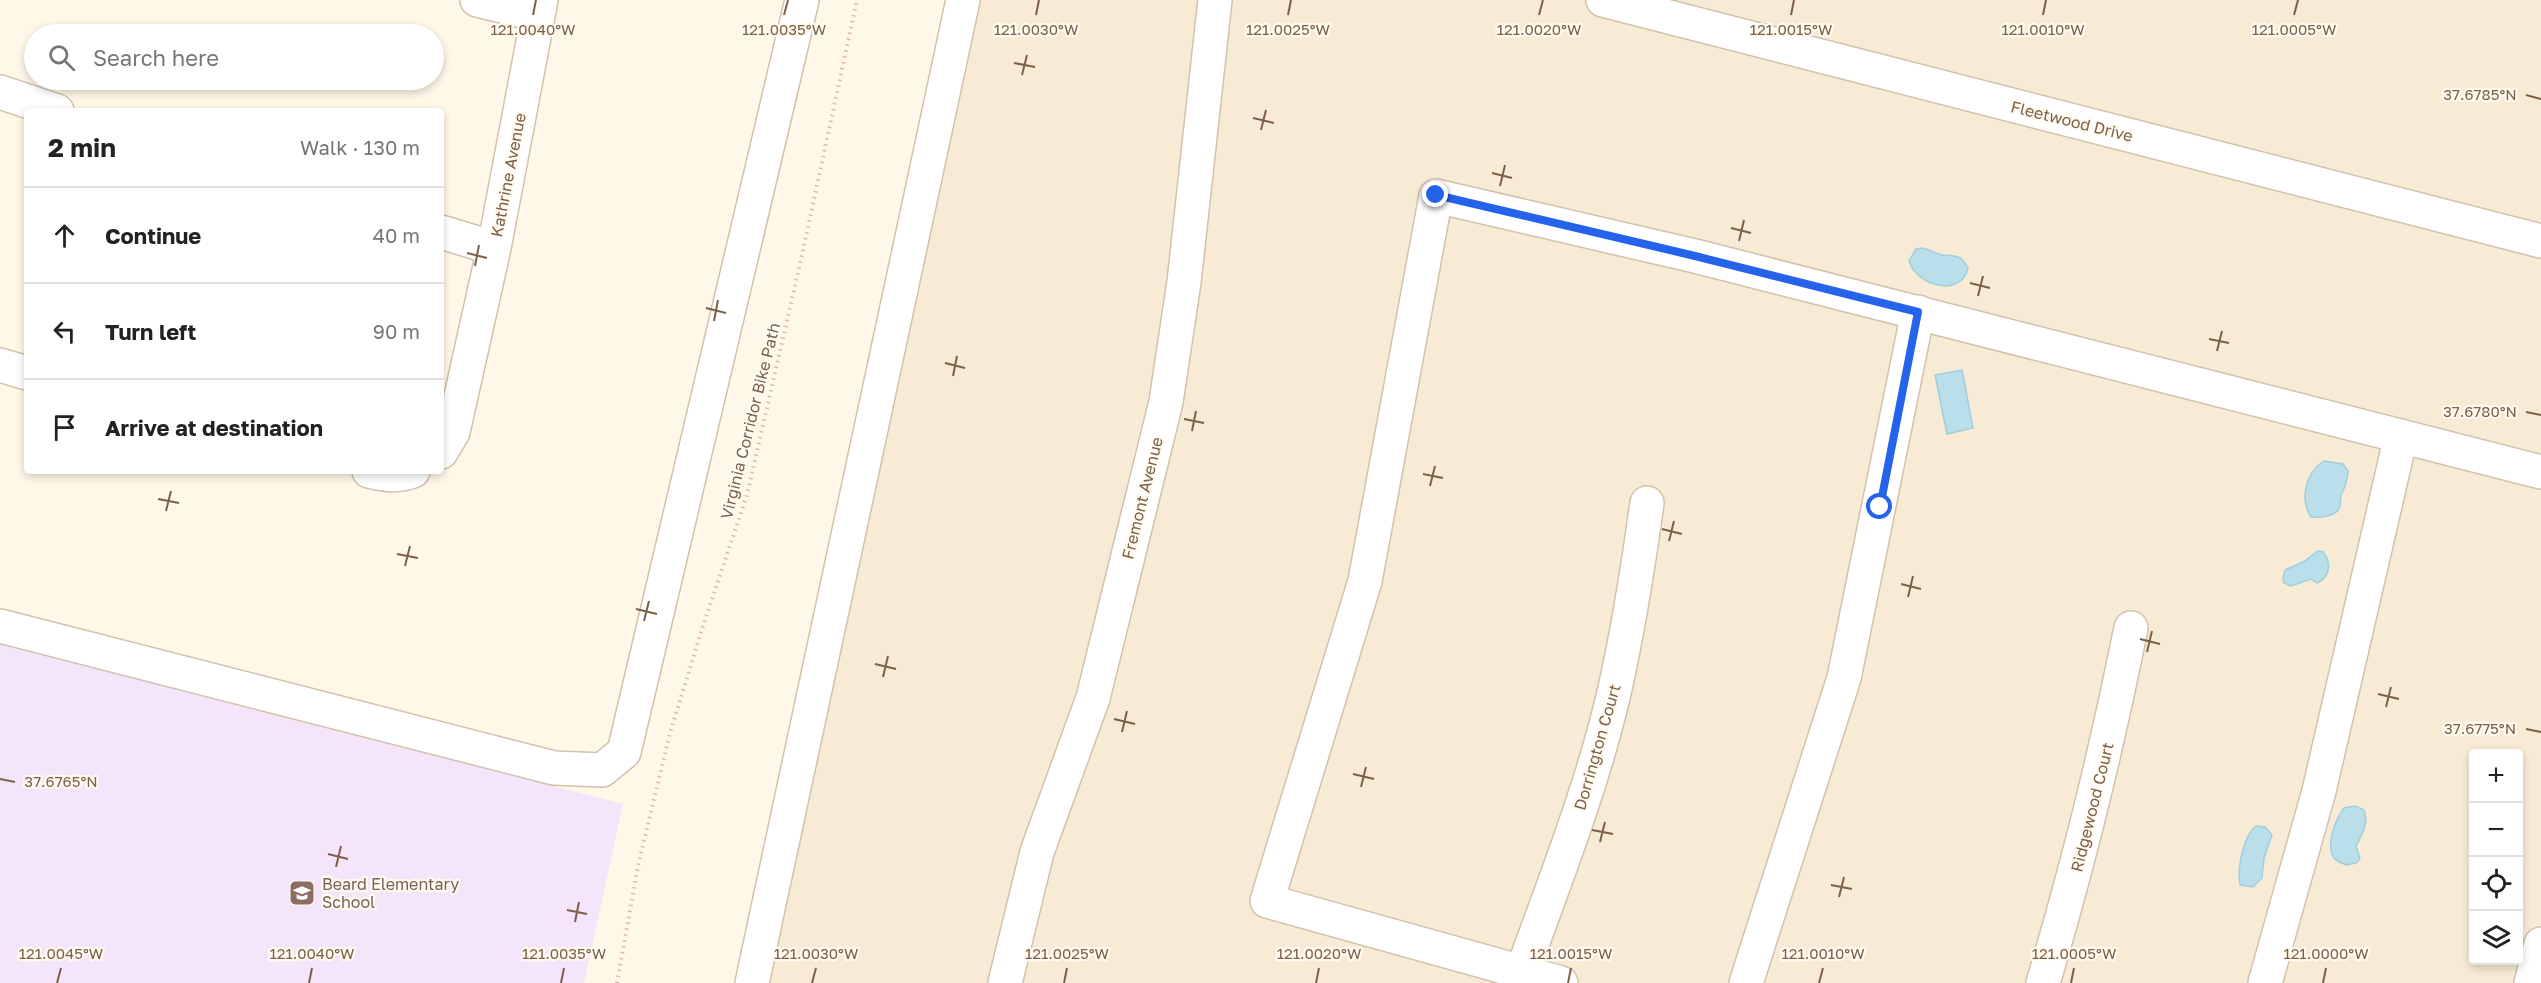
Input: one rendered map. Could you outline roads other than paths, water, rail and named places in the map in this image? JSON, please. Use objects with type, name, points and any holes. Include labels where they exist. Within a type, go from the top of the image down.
[{"type":"street","points":[[477,0],[539,7]]},
{"type":"street","points":[[0,626],[554,768],[602,770],[624,752],[802,0]]},
{"type":"street","points":[[752,983],[963,0]]},
{"type":"street","name":"Fremont Avenue","points":[[1005,983],[1037,852],[1093,698],[1166,402],[1184,282],[1215,0]]},
{"type":"street","name":"Fleetwood Drive","points":[[1603,0],[2541,241]]},
{"type":"street","name":"Kathrine Avenue","points":[[444,447],[453,432],[494,249],[539,7]]},
{"type":"street","points":[[0,92],[48,108]]},
{"type":"street","points":[[1561,983],[1520,978],[1267,901],[1365,581],[1436,195],[1695,256],[2541,472]]},
{"type":"street","points":[[444,233],[494,249]]},
{"type":"street","points":[[1746,983],[1844,678],[1918,312]]},
{"type":"street","points":[[0,365],[24,372]]},
{"type":"street","points":[[2265,983],[2319,792],[2401,436]]},
{"type":"street","points":[[379,474],[386,476],[406,474]]},
{"type":"street","name":"Dorrington Court","points":[[1520,978],[1584,798],[1613,698],[1634,596],[1647,503]]},
{"type":"street","name":"Ridgewood Court","points":[[2043,983],[2081,852],[2110,734],[2131,628]]},
{"type":"street","points":[[2531,983],[2541,944]]},
{"type":"water","points":[[1923,248],[1961,258],[1968,268],[1964,278],[1948,286],[1938,285],[1920,277],[1909,261],[1916,249]]},
{"type":"water","points":[[1962,370],[1973,428],[1947,434],[1935,375]]},
{"type":"water","points":[[2324,461],[2343,464],[2348,471],[2347,480],[2337,512],[2326,516],[2311,517],[2305,502],[2306,486],[2313,472]]},
{"type":"water","points":[[2318,551],[2323,552],[2328,561],[2325,577],[2317,583],[2311,579],[2291,586],[2284,583],[2285,570],[2303,562]]},
{"type":"water","points":[[2355,806],[2364,810],[2366,819],[2356,846],[2360,859],[2356,863],[2346,865],[2334,858],[2331,839],[2344,808]]},
{"type":"water","points":[[2256,826],[2265,827],[2272,835],[2264,858],[2262,878],[2253,887],[2240,885],[2239,870],[2244,845]]},
{"type":"place","name":"Beard Elementary School","points":[[302,893]]}]
